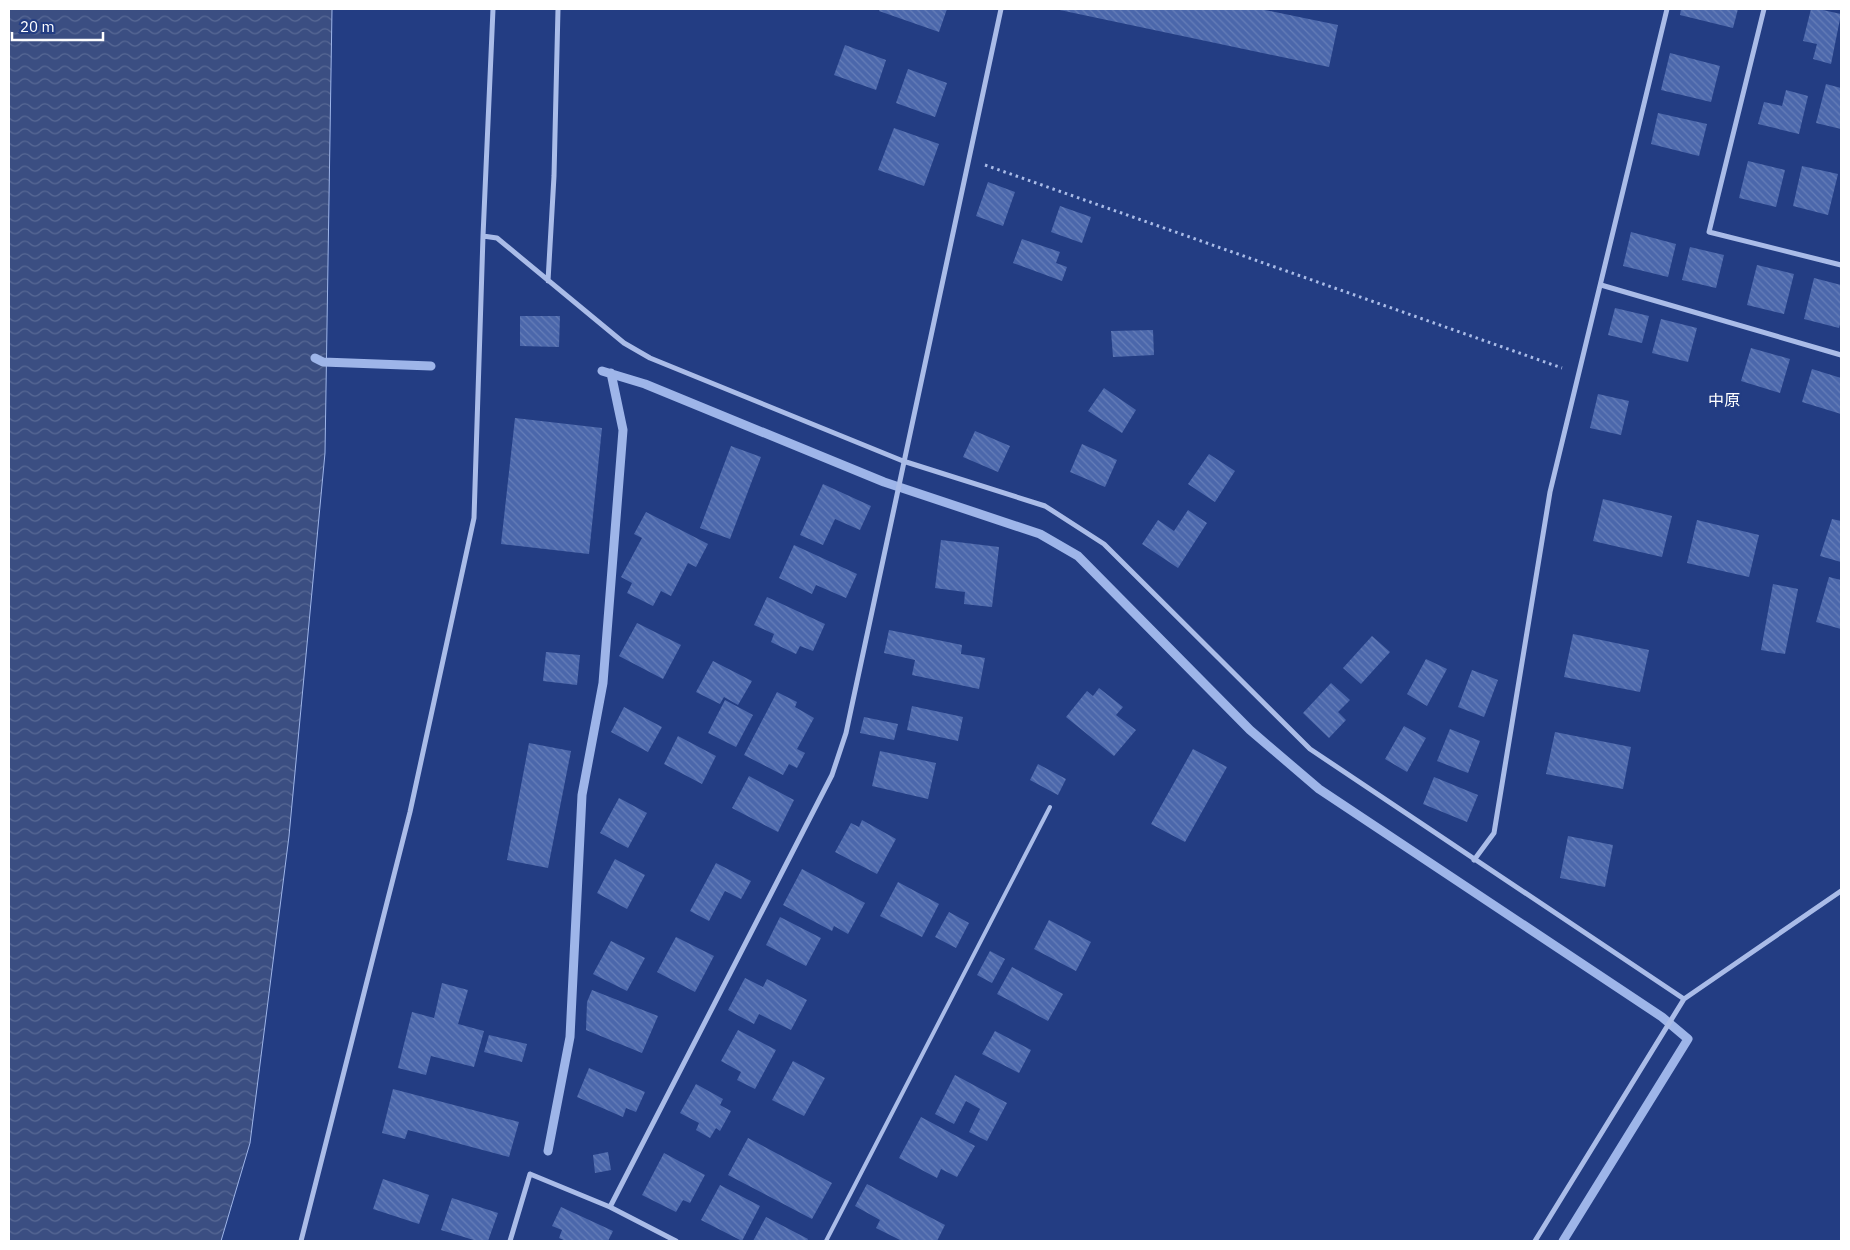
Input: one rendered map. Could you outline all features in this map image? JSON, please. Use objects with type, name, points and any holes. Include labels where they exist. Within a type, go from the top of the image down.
[{"type":"street","points":[[301,1241],[410,812],[474,518],[482,236],[493,9]]},
{"type":"street","points":[[548,281],[554,176],[558,9]]},
{"type":"street","points":[[610,1207],[832,775],[846,734],[1001,9]]},
{"type":"street","points":[[1474,860],[1494,833],[1550,492],[1667,9]]},
{"type":"street","points":[[1764,9],[1709,232],[1841,265]]},
{"type":"street","points":[[482,236],[497,238],[624,343],[650,358],[904,461],[1045,506],[1104,544],[1310,749],[1684,999]]},
{"type":"street","points":[[1601,286],[1841,355]]},
{"type":"street","points":[[1535,1241],[1684,999],[1841,891]]},
{"type":"street","points":[[510,1241],[530,1174],[610,1207],[676,1241]]},
{"type":"lane","points":[[826,1241],[1050,807]]},
{"type":"path","points":[[968,159],[1578,374]]},
{"type":"water","points":[[9,9],[332,9],[325,453],[289,836],[250,1143],[221,1241],[9,1241]]},
{"type":"building","points":[[880,9],[947,9],[939,32],[879,11]]},
{"type":"building","points":[[1055,9],[1260,9],[1338,25],[1329,67]]},
{"type":"building","points":[[1681,9],[1738,9],[1733,28],[1680,15]]},
{"type":"building","points":[[1811,9],[1841,14],[1831,64],[1813,59],[1817,44],[1803,41]]},
{"type":"building","points":[[845,45],[886,60],[876,90],[834,75]]},
{"type":"building","points":[[1670,53],[1720,66],[1711,102],[1661,90]]},
{"type":"building","points":[[908,69],[947,83],[935,117],[896,103]]},
{"type":"building","points":[[1826,84],[1841,88],[1841,129],[1816,123]]},
{"type":"building","points":[[1786,90],[1808,96],[1799,134],[1758,124],[1764,102],[1782,106]]},
{"type":"building","points":[[1658,113],[1707,124],[1699,156],[1651,144]]},
{"type":"building","points":[[894,128],[939,144],[924,186],[878,170]]},
{"type":"building","points":[[1748,161],[1785,170],[1776,207],[1739,198]]},
{"type":"building","points":[[1802,166],[1838,174],[1828,215],[1793,206]]},
{"type":"building","points":[[988,182],[1015,192],[1003,226],[976,216]]},
{"type":"building","points":[[1060,206],[1091,217],[1082,243],[1051,232]]},
{"type":"building","points":[[1631,232],[1676,244],[1668,277],[1623,266]]},
{"type":"building","points":[[1022,239],[1060,252],[1056,263],[1067,267],[1062,281],[1013,263]]},
{"type":"building","points":[[1690,247],[1724,255],[1716,288],[1682,280]]},
{"type":"building","points":[[1757,265],[1794,274],[1784,314],[1747,305]]},
{"type":"building","points":[[1814,278],[1841,285],[1841,320],[1839,328],[1804,319]]},
{"type":"building","points":[[1615,308],[1649,316],[1642,343],[1608,335]]},
{"type":"building","points":[[520,316],[560,316],[559,347],[520,346]]},
{"type":"building","points":[[1661,319],[1697,328],[1688,362],[1652,353]]},
{"type":"building","points":[[1153,330],[1154,355],[1113,357],[1111,331]]},
{"type":"building","points":[[1751,348],[1790,359],[1780,393],[1741,381]]},
{"type":"building","points":[[1812,369],[1841,378],[1841,414],[1802,402]]},
{"type":"building","points":[[1104,388],[1136,410],[1122,433],[1088,411]]},
{"type":"building","points":[[1598,394],[1629,401],[1621,435],[1590,428]]},
{"type":"building","points":[[515,418],[602,428],[589,554],[501,544]]},
{"type":"building","points":[[975,431],[1010,446],[998,472],[963,457]]},
{"type":"building","points":[[1082,444],[1117,460],[1105,487],[1070,472]]},
{"type":"building","points":[[731,446],[761,457],[730,539],[700,528]]},
{"type":"building","points":[[1209,454],[1235,471],[1215,502],[1188,484]]},
{"type":"building","points":[[823,484],[871,506],[860,530],[835,519],[823,545],[800,535]]},
{"type":"building","points":[[1603,499],[1672,516],[1662,557],[1593,541]]},
{"type":"building","points":[[1188,510],[1207,523],[1178,568],[1142,544],[1158,520],[1174,531]]},
{"type":"building","points":[[646,512],[708,544],[696,567],[688,563],[671,596],[661,591],[653,606],[627,593],[632,583],[621,577],[642,538],[634,534]]},
{"type":"building","points":[[1832,519],[1841,521],[1841,562],[1820,556]]},
{"type":"building","points":[[1697,520],[1759,535],[1749,577],[1687,563]]},
{"type":"building","points":[[941,540],[999,547],[992,607],[964,604],[965,592],[935,588]]},
{"type":"building","points":[[794,545],[857,574],[846,598],[816,585],[812,594],[779,578]]},
{"type":"building","points":[[1829,577],[1841,580],[1841,629],[1816,622]]},
{"type":"building","points":[[1773,584],[1798,589],[1785,654],[1761,650]]},
{"type":"building","points":[[767,597],[825,624],[813,651],[800,646],[796,654],[771,642],[774,634],[754,625]]},
{"type":"building","points":[[637,623],[681,645],[663,679],[619,656]]},
{"type":"building","points":[[889,630],[962,645],[961,654],[985,658],[979,689],[912,675],[915,660],[884,653]]},
{"type":"building","points":[[1573,634],[1649,650],[1640,692],[1564,677]]},
{"type":"building","points":[[1372,636],[1390,652],[1361,684],[1343,668]]},
{"type":"building","points":[[546,652],[580,655],[577,685],[543,681]]},
{"type":"building","points":[[1426,659],[1447,669],[1427,706],[1407,694]]},
{"type":"building","points":[[713,661],[752,681],[738,705],[724,697],[720,704],[696,692]]},
{"type":"building","points":[[1472,670],[1498,680],[1484,717],[1458,707]]},
{"type":"building","points":[[1331,683],[1350,700],[1338,712],[1346,720],[1329,738],[1303,713]]},
{"type":"building","points":[[1099,688],[1123,707],[1116,715],[1136,730],[1114,756],[1066,717],[1087,691],[1093,696]]},
{"type":"building","points":[[777,692],[797,702],[795,707],[814,718],[797,749],[805,753],[797,768],[789,764],[783,775],[744,755]]},
{"type":"building","points":[[725,700],[753,715],[736,747],[708,733]]},
{"type":"building","points":[[912,706],[963,717],[958,741],[907,730]]},
{"type":"building","points":[[624,707],[662,727],[648,752],[611,732]]},
{"type":"building","points":[[864,717],[898,724],[894,740],[860,733]]},
{"type":"building","points":[[1404,726],[1426,738],[1407,772],[1385,759]]},
{"type":"building","points":[[1450,729],[1480,741],[1468,773],[1437,761]]},
{"type":"building","points":[[1555,732],[1631,747],[1623,789],[1546,774]]},
{"type":"building","points":[[678,736],[716,756],[702,784],[664,764]]},
{"type":"building","points":[[529,743],[571,751],[548,868],[507,860]]},
{"type":"building","points":[[1193,749],[1227,767],[1185,842],[1151,824]]},
{"type":"building","points":[[880,751],[936,763],[928,799],[872,786]]},
{"type":"building","points":[[1038,764],[1066,779],[1058,795],[1030,780]]},
{"type":"building","points":[[749,776],[794,800],[778,832],[732,808]]},
{"type":"building","points":[[1434,777],[1478,795],[1467,822],[1423,804]]},
{"type":"building","points":[[619,798],[647,813],[628,848],[600,833]]},
{"type":"building","points":[[862,820],[896,839],[877,874],[835,852],[851,823],[859,827]]},
{"type":"building","points":[[1568,836],[1613,845],[1605,887],[1560,878]]},
{"type":"building","points":[[615,859],[645,875],[627,909],[597,893]]},
{"type":"building","points":[[716,863],[751,881],[741,899],[725,891],[709,921],[690,911]]},
{"type":"building","points":[[802,869],[865,903],[848,934],[834,926],[832,931],[783,905]]},
{"type":"building","points":[[898,882],[939,904],[922,937],[880,916]]},
{"type":"building","points":[[949,912],[969,923],[956,948],[935,937]]},
{"type":"building","points":[[780,917],[821,938],[806,966],[766,945]]},
{"type":"building","points":[[1049,920],[1091,942],[1076,971],[1034,949]]},
{"type":"building","points":[[676,937],[714,956],[695,992],[657,972]]},
{"type":"building","points":[[611,941],[645,958],[627,991],[593,974]]},
{"type":"building","points":[[990,951],[1005,959],[992,983],[977,975]]},
{"type":"building","points":[[1012,967],[1063,994],[1048,1021],[997,994]]},
{"type":"building","points":[[745,978],[763,987],[767,979],[807,1000],[791,1030],[759,1014],[754,1024],[728,1010]]},
{"type":"building","points":[[442,983],[468,990],[458,1024],[484,1031],[474,1067],[431,1056],[426,1075],[398,1068],[412,1012],[434,1018]]},
{"type":"building","points":[[592,990],[658,1016],[642,1053],[586,1030],[587,1002]]},
{"type":"building","points":[[738,1030],[776,1050],[755,1089],[737,1080],[741,1072],[721,1061]]},
{"type":"building","points":[[995,1031],[1031,1050],[1019,1073],[982,1054]]},
{"type":"building","points":[[489,1035],[527,1044],[522,1062],[484,1052]]},
{"type":"building","points":[[793,1061],[825,1078],[804,1116],[772,1100]]},
{"type":"building","points":[[589,1068],[645,1092],[636,1112],[626,1108],[623,1117],[577,1097]]},
{"type":"building","points":[[955,1075],[1007,1103],[987,1141],[969,1132],[980,1109],[966,1101],[954,1124],[935,1114]]},
{"type":"building","points":[[696,1084],[723,1099],[720,1105],[731,1111],[720,1131],[716,1128],[710,1138],[696,1130],[699,1123],[680,1113]]},
{"type":"building","points":[[393,1089],[519,1122],[509,1157],[408,1130],[405,1139],[382,1133]]},
{"type":"building","points":[[921,1117],[975,1146],[957,1177],[941,1169],[937,1178],[899,1158]]},
{"type":"building","points":[[748,1138],[832,1183],[812,1219],[728,1175]]},
{"type":"building","points":[[608,1152],[611,1170],[595,1173],[593,1155]]},
{"type":"building","points":[[664,1153],[705,1175],[690,1203],[683,1200],[676,1212],[642,1195]]},
{"type":"building","points":[[383,1179],[429,1195],[419,1224],[373,1209]]},
{"type":"building","points":[[867,1184],[945,1225],[937,1241],[902,1241],[876,1228],[880,1220],[855,1206]]},
{"type":"building","points":[[720,1185],[760,1206],[742,1241],[701,1220]]},
{"type":"building","points":[[452,1198],[498,1213],[488,1241],[477,1241],[441,1230]]},
{"type":"building","points":[[561,1207],[613,1231],[608,1241],[566,1241],[559,1238],[562,1230],[552,1226]]},
{"type":"building","points":[[766,1217],[808,1239],[807,1241],[753,1241]]},
{"type":"waterway","points":[[315,358],[323,362],[431,366]]},
{"type":"waterway","points":[[602,371],[645,384],[884,482],[1040,534],[1078,556],[1250,730],[1319,789],[1662,1017],[1688,1039],[1563,1241]]},
{"type":"waterway","points":[[548,1151],[570,1037],[582,795],[603,683],[623,430],[611,373]]},
{"type":"district","name":"中原","points":[[1724,400]]}]
